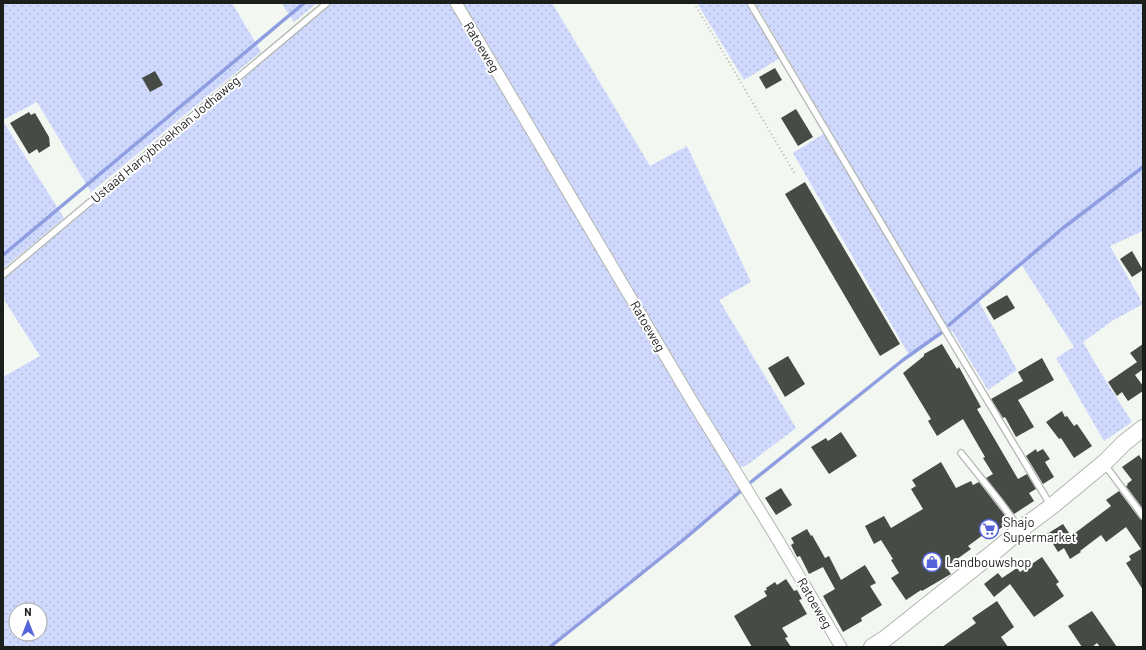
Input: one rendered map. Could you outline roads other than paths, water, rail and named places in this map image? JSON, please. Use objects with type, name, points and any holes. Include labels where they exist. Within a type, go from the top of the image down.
[{"type":"main road","points":[[872,647],[888,640],[1020,529],[1052,506],[1104,463],[1124,443],[1143,428]]},
{"type":"street","name":"Ratoeweg","points":[[456,3],[692,401],[764,516],[841,647]]},
{"type":"lane","name":"Ustaad Harrybhoekhan Jodhaweg","points":[[3,275],[327,3]]},
{"type":"lane","points":[[750,3],[1052,506]]},
{"type":"lane","points":[[961,453],[1020,529]]},
{"type":"lane","points":[[1104,463],[1143,516]]},
{"type":"waterway","points":[[3,255],[304,3]]},
{"type":"waterway","points":[[949,325],[1063,228],[1143,167]]},
{"type":"waterway","points":[[751,482],[903,360],[941,333]]},
{"type":"waterway","points":[[550,647],[682,541],[742,490]]},
{"type":"place","name":"Shajo Supermarket","points":[[989,529]]},
{"type":"place","name":"Landbouwshop","points":[[932,562]]}]
